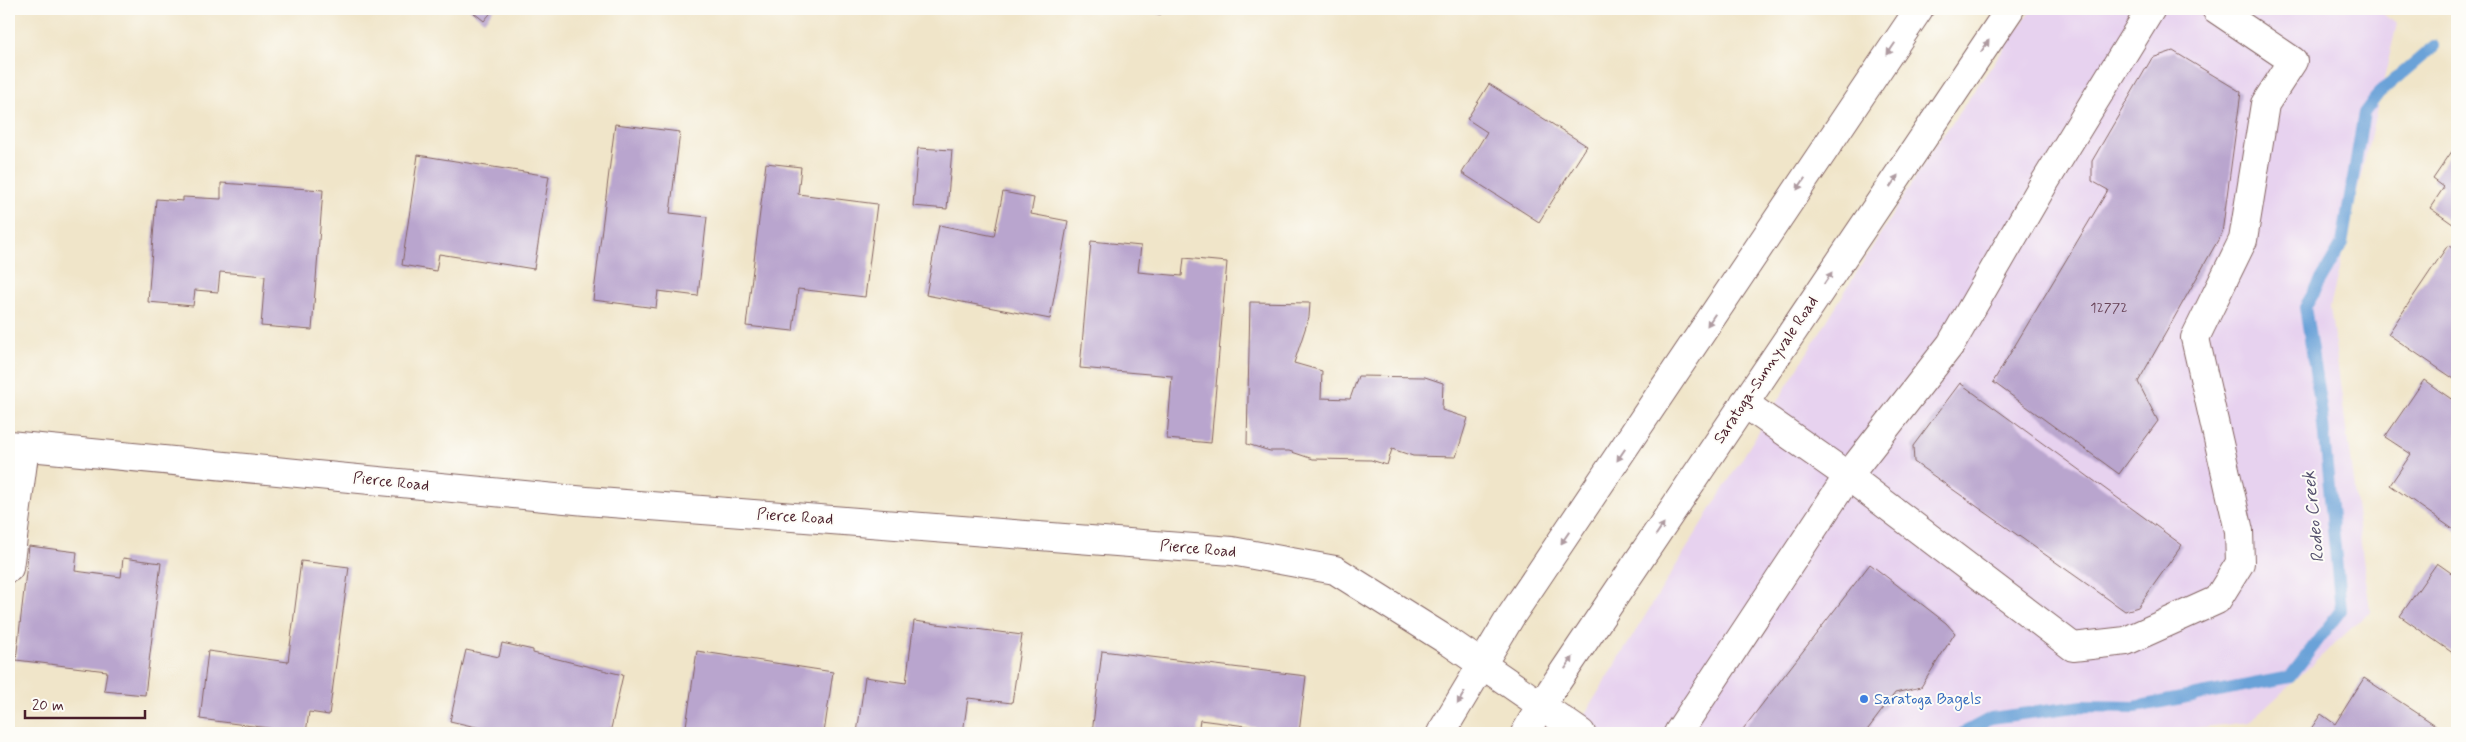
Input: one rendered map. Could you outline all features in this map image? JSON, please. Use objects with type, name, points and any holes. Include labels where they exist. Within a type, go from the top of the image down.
[{"type":"main road","points":[[1441,733],[1482,664],[1918,9]]},
{"type":"main road","name":"Saratoga-Sunnyvale Road","points":[[1525,733],[1542,704],[2010,9]]},
{"type":"main road","points":[[1678,733],[1848,476],[1951,344],[2048,176],[2151,9]]},
{"type":"main road","points":[[1744,404],[1848,476],[2073,647],[2126,641],[2217,600],[2240,563],[2239,531],[2195,338],[2243,240],[2265,104],[2293,61],[2216,9]]},
{"type":"main road","points":[[9,568],[17,446]]},
{"type":"main road","name":"Pierce Road","points":[[17,446],[586,501],[1232,551],[1335,570],[1482,664],[1581,733]]},
{"type":"shaded area","points":[[2032,9],[2376,9],[2397,24],[2330,307],[2370,611],[2250,722],[2149,733],[1573,733],[1929,155]]},
{"type":"building","points":[[469,9],[494,9],[484,21]]},
{"type":"building","points":[[1149,9],[1164,9],[1160,15]]},
{"type":"building","points":[[2173,51],[2241,92],[2222,233],[2138,382],[2158,421],[2119,474],[1993,382],[2108,190],[2092,181],[2092,161],[2152,58]]},
{"type":"building","points":[[1489,84],[1587,146],[1539,222],[1462,173],[1487,132],[1467,119]]},
{"type":"building","points":[[615,124],[680,132],[670,213],[707,217],[698,296],[658,291],[656,308],[593,300]]},
{"type":"building","points":[[2457,144],[2457,227],[2430,208],[2444,187],[2433,179]]},
{"type":"building","points":[[918,148],[952,150],[947,209],[913,206]]},
{"type":"building","points":[[418,155],[549,176],[534,269],[439,254],[436,271],[402,265]]},
{"type":"building","points":[[766,163],[801,167],[798,194],[877,204],[865,297],[798,289],[793,331],[746,326]]},
{"type":"building","points":[[221,183],[323,190],[312,330],[261,326],[265,276],[220,272],[218,292],[195,290],[193,306],[148,302],[156,199],[183,201],[183,197],[221,199]]},
{"type":"building","points":[[1003,192],[1034,198],[1031,214],[1068,221],[1050,319],[926,295],[939,225],[994,236]]},
{"type":"building","points":[[1091,241],[1141,246],[1138,272],[1182,276],[1184,258],[1227,262],[1211,443],[1167,439],[1172,376],[1080,368]]},
{"type":"building","points":[[2448,245],[2457,252],[2457,381],[2388,334]]},
{"type":"building","points":[[1250,302],[1310,303],[1309,317],[1294,363],[1322,371],[1321,398],[1350,399],[1358,376],[1425,377],[1443,383],[1442,410],[1468,418],[1456,457],[1413,456],[1392,449],[1387,465],[1371,460],[1313,459],[1289,451],[1270,451],[1247,444]]},
{"type":"building","points":[[2424,380],[2457,403],[2457,532],[2390,485],[2411,454],[2385,437]]},
{"type":"building","points":[[1960,383],[2182,545],[2138,607],[2125,611],[1914,462],[1913,446]]},
{"type":"building","points":[[29,546],[77,552],[75,571],[121,577],[123,558],[161,563],[145,695],[104,691],[107,671],[16,660]]},
{"type":"building","points":[[301,561],[349,567],[329,715],[309,712],[306,733],[200,719],[208,651],[288,662]]},
{"type":"building","points":[[2437,563],[2457,577],[2457,656],[2400,616]]},
{"type":"building","points":[[1870,564],[1946,623],[1955,633],[1921,687],[1895,693],[1865,733],[1740,733]]},
{"type":"building","points":[[914,621],[1022,635],[1012,703],[968,698],[963,733],[857,733],[865,677],[906,683]]},
{"type":"building","points":[[502,643],[533,650],[533,653],[623,675],[610,733],[502,733],[450,721],[466,650],[499,657]]},
{"type":"building","points":[[697,651],[833,672],[824,733],[685,733]]},
{"type":"building","points":[[1102,651],[1306,676],[1299,733],[1200,720],[1198,733],[1092,733]]},
{"type":"building","points":[[2364,678],[2446,732],[2308,733],[2321,714],[2335,724]]},
{"type":"waterway","name":"Rodeo Creek","points":[[1963,733],[1991,718],[2083,706],[2135,707],[2290,677],[2341,610],[2322,415],[2305,307],[2342,244],[2364,113],[2379,93],[2434,46]]},
{"type":"place","name":"Saratoga Bagels","points":[[1864,699]]}]
